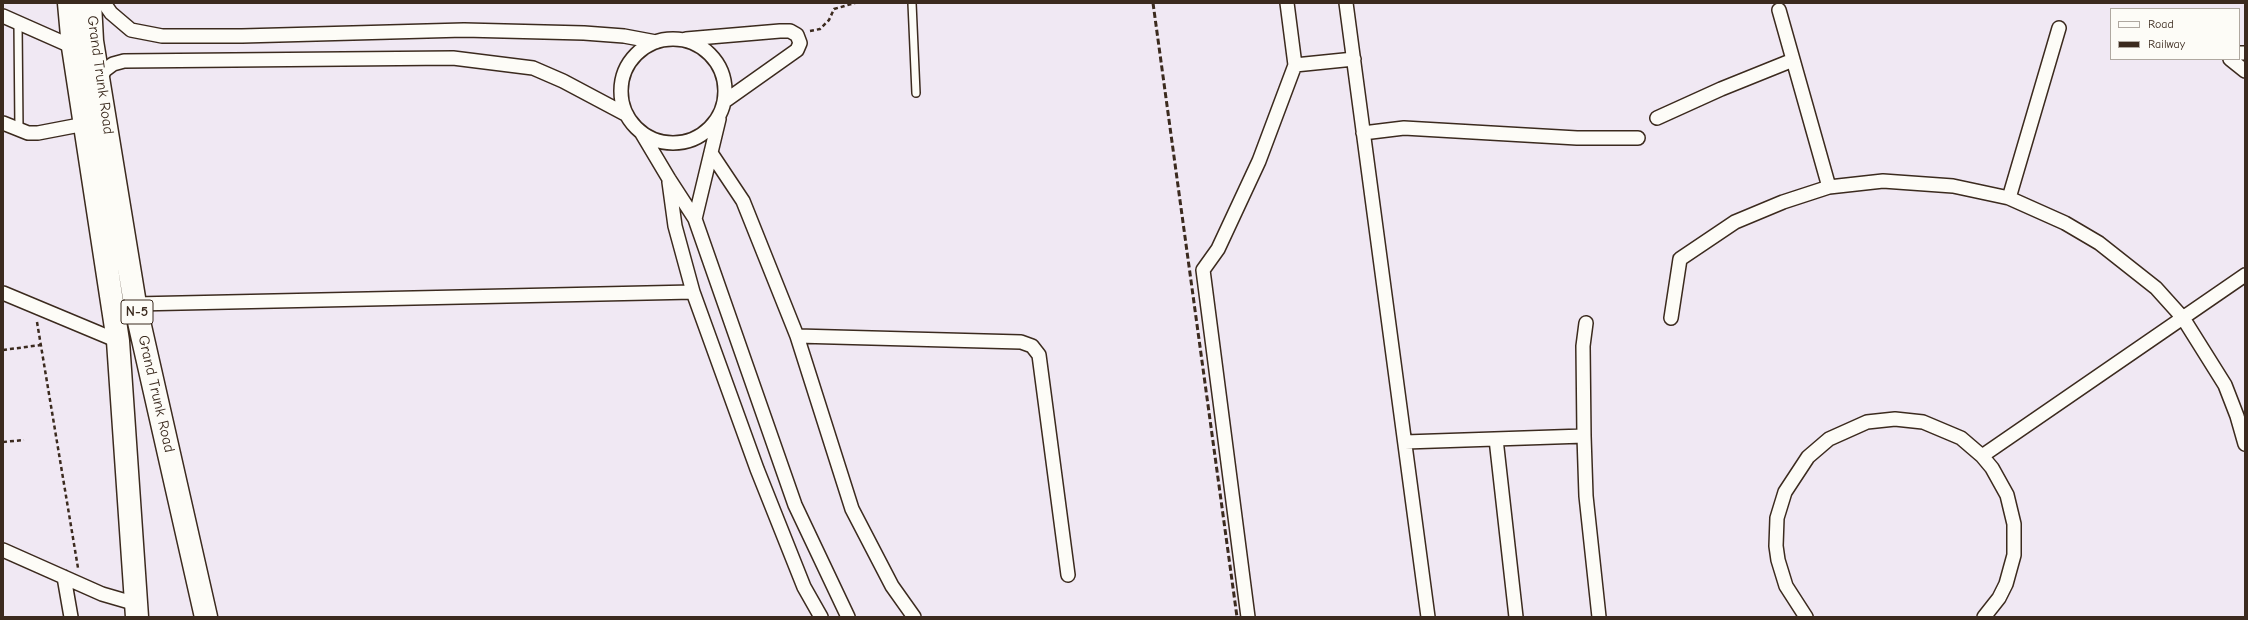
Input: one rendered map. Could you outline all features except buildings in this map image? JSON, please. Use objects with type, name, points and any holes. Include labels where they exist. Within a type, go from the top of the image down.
[{"type":"highway","name":"Grand Trunk Road","points":[[69,3],[73,47],[118,341],[137,616]]},
{"type":"highway","name":"Grand Trunk Road","points":[[90,3],[92,41],[136,304],[206,617]]},
{"type":"street","points":[[104,3],[110,13],[130,30],[162,36],[242,36],[464,30],[584,33],[624,36],[656,42]]},
{"type":"street","points":[[1248,617],[1203,270],[1218,249],[1260,161],[1294,65],[1286,3]]},
{"type":"street","points":[[1346,3],[1428,617]]},
{"type":"street","points":[[1778,10],[1829,187]]},
{"type":"street","points":[[3,16],[73,47]]},
{"type":"street","points":[[2009,198],[2059,28]]},
{"type":"street","points":[[627,116],[621,96],[625,72],[639,52],[656,42],[665,40],[780,32],[790,32],[797,35],[800,43],[797,50],[725,101]]},
{"type":"street","points":[[682,40],[704,49],[719,65],[725,83],[725,101],[720,115],[696,218]]},
{"type":"street","points":[[99,80],[109,67],[124,61],[453,58],[533,68],[627,116],[641,132],[669,179],[696,218],[795,505],[848,617]]},
{"type":"street","points":[[1294,65],[1354,59]]},
{"type":"street","points":[[1657,118],[1721,89],[1793,60]]},
{"type":"street","points":[[2231,60],[2245,71]]},
{"type":"street","points":[[641,132],[661,142],[685,142],[706,133],[720,115]]},
{"type":"street","points":[[3,123],[19,130],[38,133],[85,124]]},
{"type":"street","points":[[1363,133],[1404,128],[1577,138],[1638,138]]},
{"type":"street","points":[[711,153],[742,201],[797,336],[852,509],[892,586],[914,617]]},
{"type":"street","points":[[669,179],[675,226],[693,292],[757,469],[804,587],[821,617]]},
{"type":"street","points":[[1671,318],[1680,259],[1735,222],[1783,202],[1829,187],[1883,182],[1911,182],[1953,186],[2009,198],[2066,223],[2099,243],[2156,288],[2183,318],[2225,385],[2237,416],[2245,444]]},
{"type":"street","points":[[1982,456],[2245,275]]},
{"type":"street","points":[[136,304],[693,292]]},
{"type":"street","points":[[3,293],[118,341]]},
{"type":"street","points":[[1586,323],[1583,346],[1584,436],[1587,504],[1599,617]]},
{"type":"street","points":[[797,336],[1021,342],[1032,346],[1039,355],[1068,575]]},
{"type":"street","points":[[1806,617],[1792,599],[1781,573],[1776,546],[1777,518],[1785,492],[1799,468],[1818,447],[1829,439],[1854,426],[1874,421],[1895,419],[1923,422],[1936,426],[1961,438],[1982,456],[1992,468],[2007,495],[2014,524],[2014,555],[2006,584],[1999,598],[1984,617]]},
{"type":"street","points":[[1405,442],[1584,436]]},
{"type":"street","points":[[1496,439],[1516,617]]},
{"type":"street","points":[[3,550],[81,585],[133,603],[137,616]]},
{"type":"street","points":[[64,577],[71,617]]},
{"type":"lane","points":[[912,3],[916,92]]},
{"type":"lane","points":[[18,23],[19,130]]},
{"type":"path","points":[[797,35],[820,29],[829,20],[834,9],[855,3]]},
{"type":"path","points":[[34,306],[81,585]]},
{"type":"path","points":[[3,350],[41,345]]},
{"type":"path","points":[[3,442],[24,440]]},
{"type":"railway","points":[[1153,3],[1237,617]]}]
